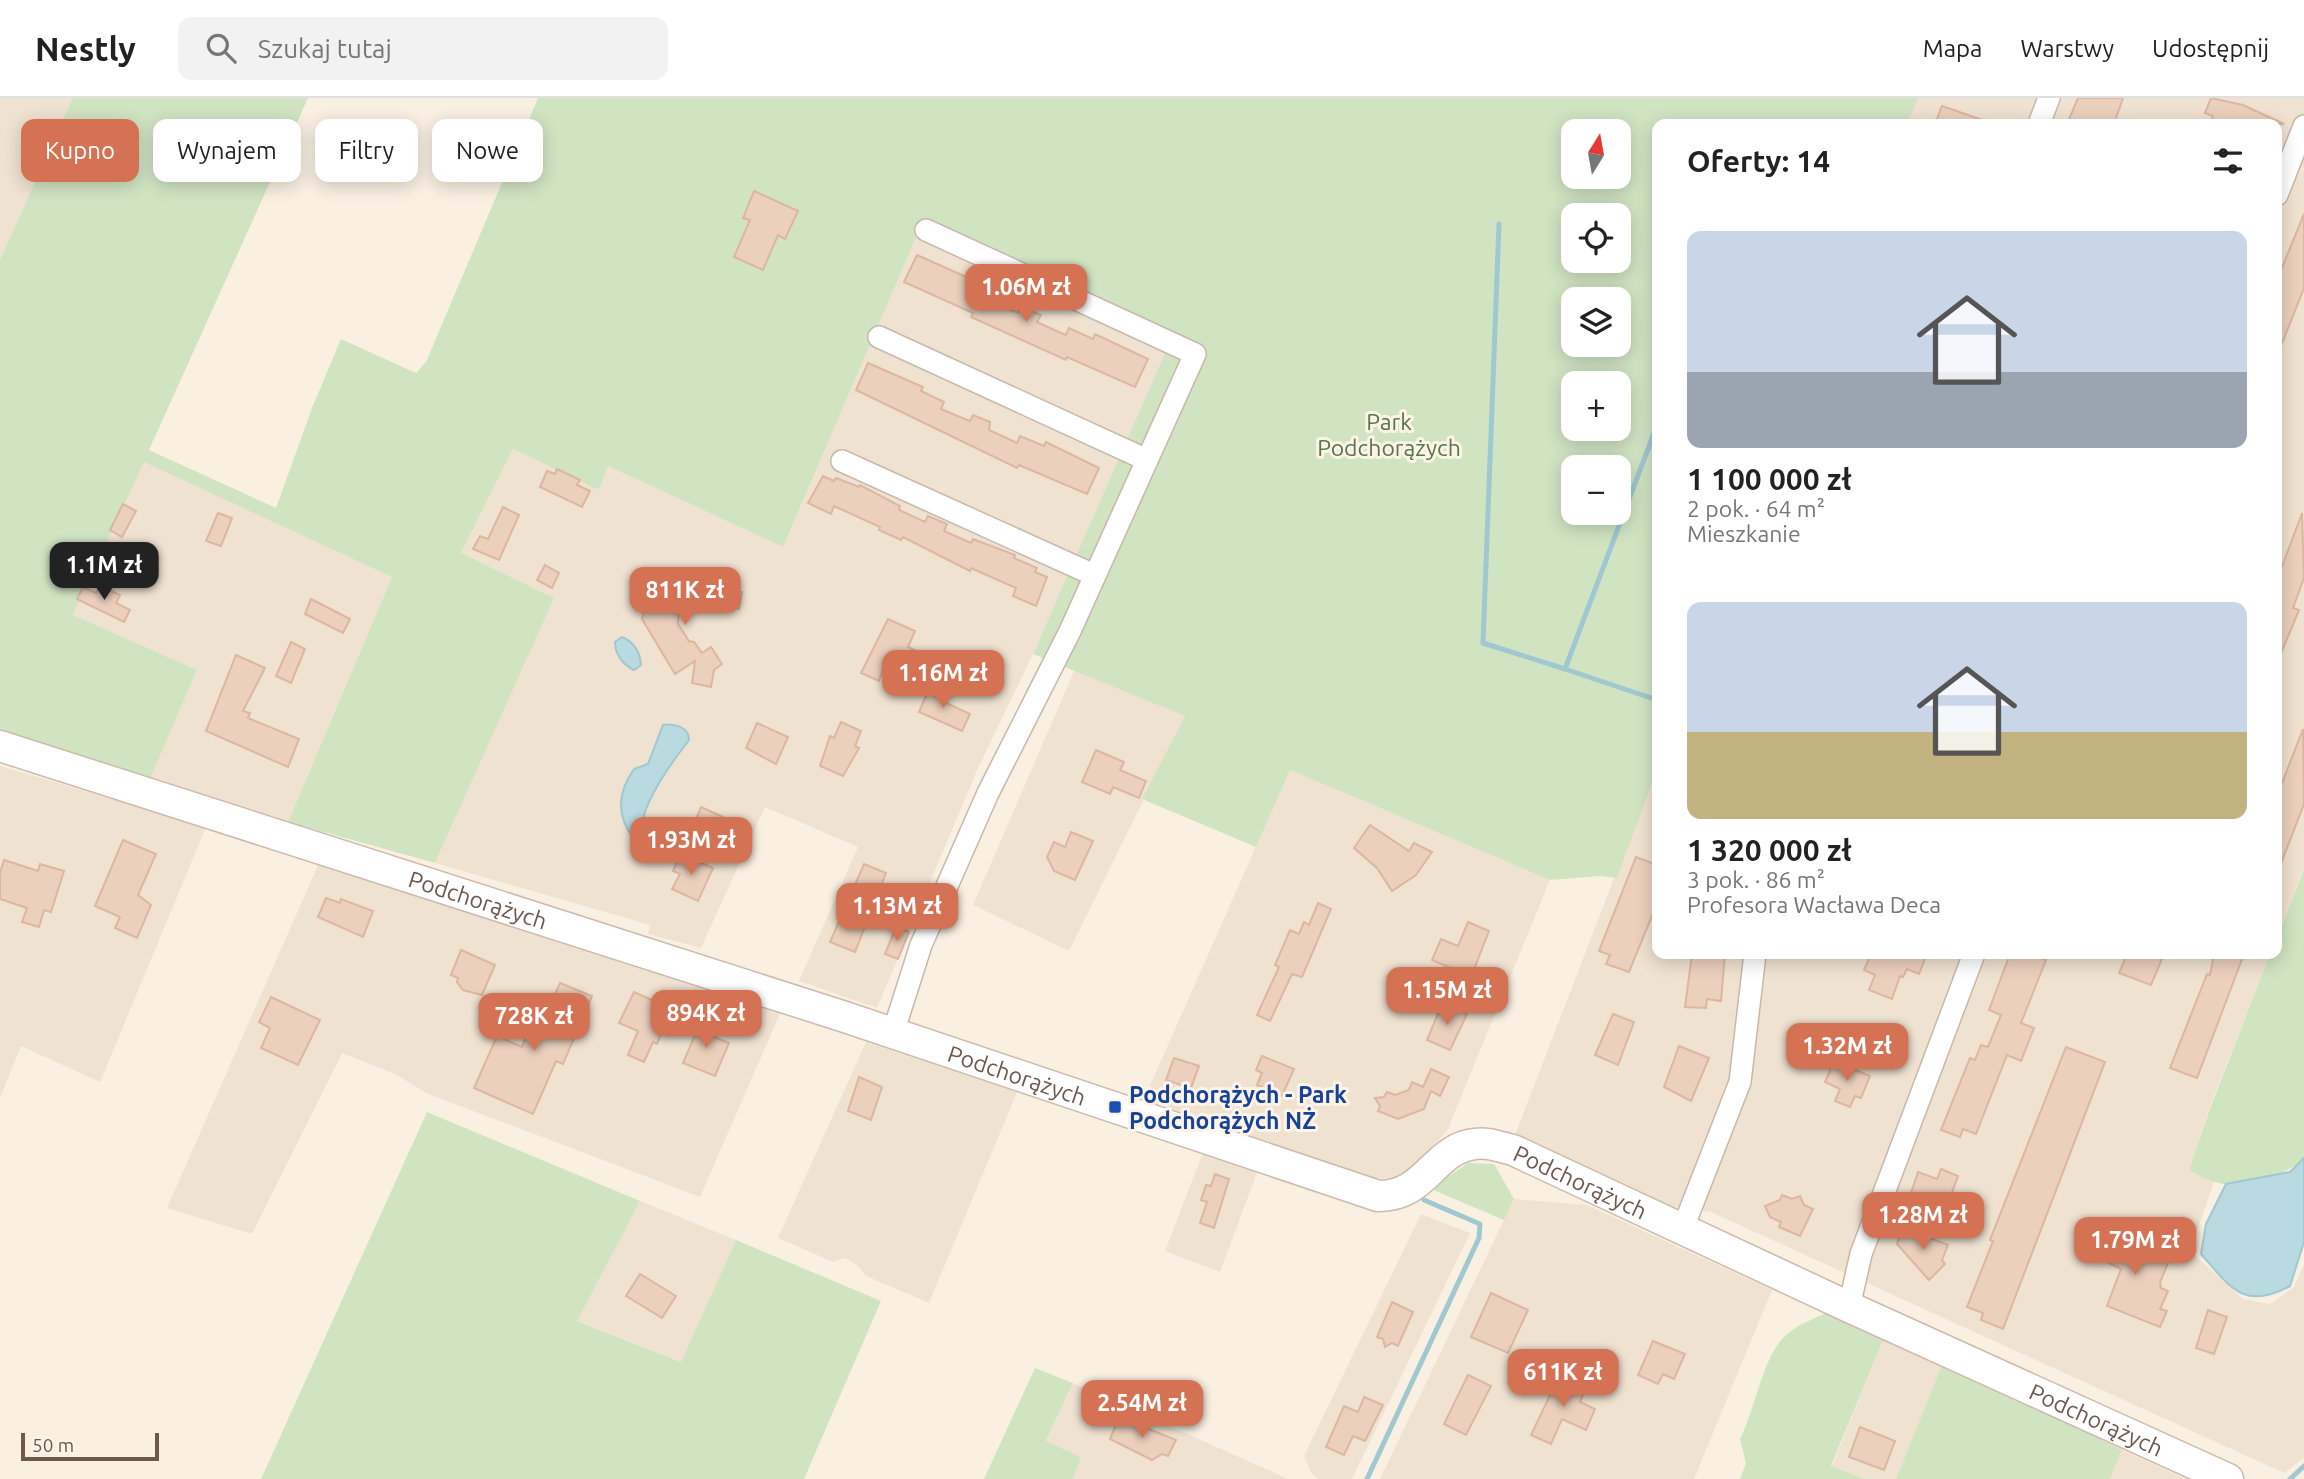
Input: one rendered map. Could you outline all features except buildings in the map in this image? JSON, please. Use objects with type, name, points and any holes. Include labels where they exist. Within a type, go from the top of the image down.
[{"type":"street","points":[[2041,119],[2049,98]]},
{"type":"street","points":[[2282,182],[2304,126]]},
{"type":"street","points":[[893,1033],[908,981],[937,907],[988,793],[1070,631],[1195,354],[926,230]]},
{"type":"street","points":[[879,337],[1147,460]]},
{"type":"street","points":[[842,461],[1094,575]]},
{"type":"street","name":"Podchorążych","points":[[0,746],[893,1033],[1378,1196],[1402,1194],[1459,1148],[1472,1144],[1491,1144],[1513,1150],[1849,1307],[2228,1479]]},
{"type":"street","points":[[1683,1228],[1740,1083],[1754,959]]},
{"type":"street","points":[[1849,1307],[1861,1254],[1972,959]]},
{"type":"shaded area","points":[[0,98],[74,98],[64,119],[21,119],[21,182],[36,182],[0,261]]},
{"type":"shaded area","points":[[1916,98],[2304,98],[2304,868],[2282,924],[2282,119],[1908,119]]},
{"type":"shaded area","points":[[923,220],[1175,333],[1033,654],[978,768],[877,1008],[799,981],[858,847],[765,807],[701,948],[648,934],[650,925],[435,863],[553,598],[461,553],[513,449],[599,490],[608,466],[783,547]]},
{"type":"shaded area","points":[[144,461],[392,577],[288,822],[151,777],[197,670],[73,615]]},
{"type":"shaded area","points":[[1075,669],[1185,716],[1069,951],[973,905]]},
{"type":"shaded area","points":[[0,766],[206,827],[100,1082],[21,1046],[0,1098]]},
{"type":"shaded area","points":[[1290,770],[1550,880],[1447,1131],[1402,1178],[1369,1179],[1144,1099]]},
{"type":"shaded area","points":[[1652,780],[1652,959],[2268,959],[2210,1106],[2189,1170],[2214,1182],[2190,1251],[2243,1299],[2270,1304],[2294,1287],[2304,1264],[2304,1458],[2284,1473],[1711,1212],[1670,1207],[1515,1135]]},
{"type":"shaded area","points":[[319,863],[782,1009],[700,1197],[426,1093],[395,1074],[342,1053],[252,1234],[167,1208]]},
{"type":"shaded area","points":[[866,1042],[1017,1092],[929,1303],[866,1276],[857,1265],[845,1258],[833,1262],[778,1238]]},
{"type":"shaded area","points":[[1204,1150],[1258,1170],[1220,1272],[1165,1251]]},
{"type":"shaded area","points":[[1514,1199],[1587,1205],[1772,1290],[1694,1479],[1380,1479]]},
{"type":"shaded area","points":[[640,1201],[736,1240],[681,1362],[576,1320]]},
{"type":"shaded area","points":[[1421,1214],[1470,1233],[1352,1479],[1319,1479],[1312,1474],[1304,1456]]},
{"type":"shaded area","points":[[1884,1338],[1942,1365],[1896,1479],[1827,1479]]},
{"type":"shaded area","points":[[1073,1383],[1288,1479],[1073,1479],[1081,1457],[1046,1442]]},
{"type":"shaded area","points":[[2122,1450],[2186,1479],[2110,1479]]},
{"type":"green space","name":"Park Podchorążych","points":[[73,98],[308,98],[299,119],[153,119],[153,182],[270,182],[149,450],[276,508],[312,408],[341,339],[416,373],[426,362],[502,182],[543,182],[543,119],[529,119],[538,98],[1918,98],[1909,119],[1652,119],[1652,783],[1617,878],[1600,876],[1550,880],[1290,770],[1256,847],[1142,799],[1185,716],[1033,654],[1174,333],[923,221],[783,547],[608,466],[599,490],[513,449],[461,553],[554,598],[435,863],[288,822],[392,577],[144,462],[73,615],[197,670],[151,777],[0,735],[0,260],[35,182],[139,182],[139,119],[64,119]]},
{"type":"green space","points":[[2304,869],[2304,1158],[2285,1171],[2250,1183],[2237,1185],[2212,1181],[2189,1170],[2268,959],[2282,959],[2282,925]]},
{"type":"green space","points":[[427,1112],[640,1201],[577,1321],[681,1362],[736,1240],[881,1301],[804,1479],[261,1479]]},
{"type":"green space","points":[[1468,1163],[1494,1164],[1514,1199],[1504,1220],[1431,1189]]},
{"type":"green space","points":[[1830,1311],[1884,1338],[1831,1466],[1864,1479],[1740,1479],[1746,1463],[1740,1439],[1776,1347],[1788,1333]]},
{"type":"green space","points":[[1942,1365],[2018,1398],[2122,1450],[2110,1479],[1896,1479]]},
{"type":"green space","points":[[1035,1368],[1073,1383],[1046,1441],[1081,1457],[1073,1479],[984,1479]]},
{"type":"water","points":[[622,637],[636,648],[639,656],[641,665],[634,670],[623,662],[616,651],[615,642]]},
{"type":"water","points":[[663,725],[680,727],[689,740],[655,791],[646,809],[641,830],[634,839],[622,813],[624,787],[634,769],[648,764]]},
{"type":"water","points":[[2304,1158],[2304,1242],[2290,1286],[2261,1296],[2240,1292],[2230,1286],[2201,1254],[2206,1224],[2226,1184],[2290,1172]]},
{"type":"waterway","points":[[1499,224],[1483,643],[1565,669]]},
{"type":"waterway","points":[[1652,438],[1565,669],[1652,698]]},
{"type":"waterway","points":[[1367,1479],[1479,1238],[1480,1224],[1424,1200]]},
{"type":"waterway","points":[[2290,1479],[2304,1466]]},
{"type":"place","name":"Podchorążych - Park Podchorążych NŻ","points":[[1115,1107]]}]
